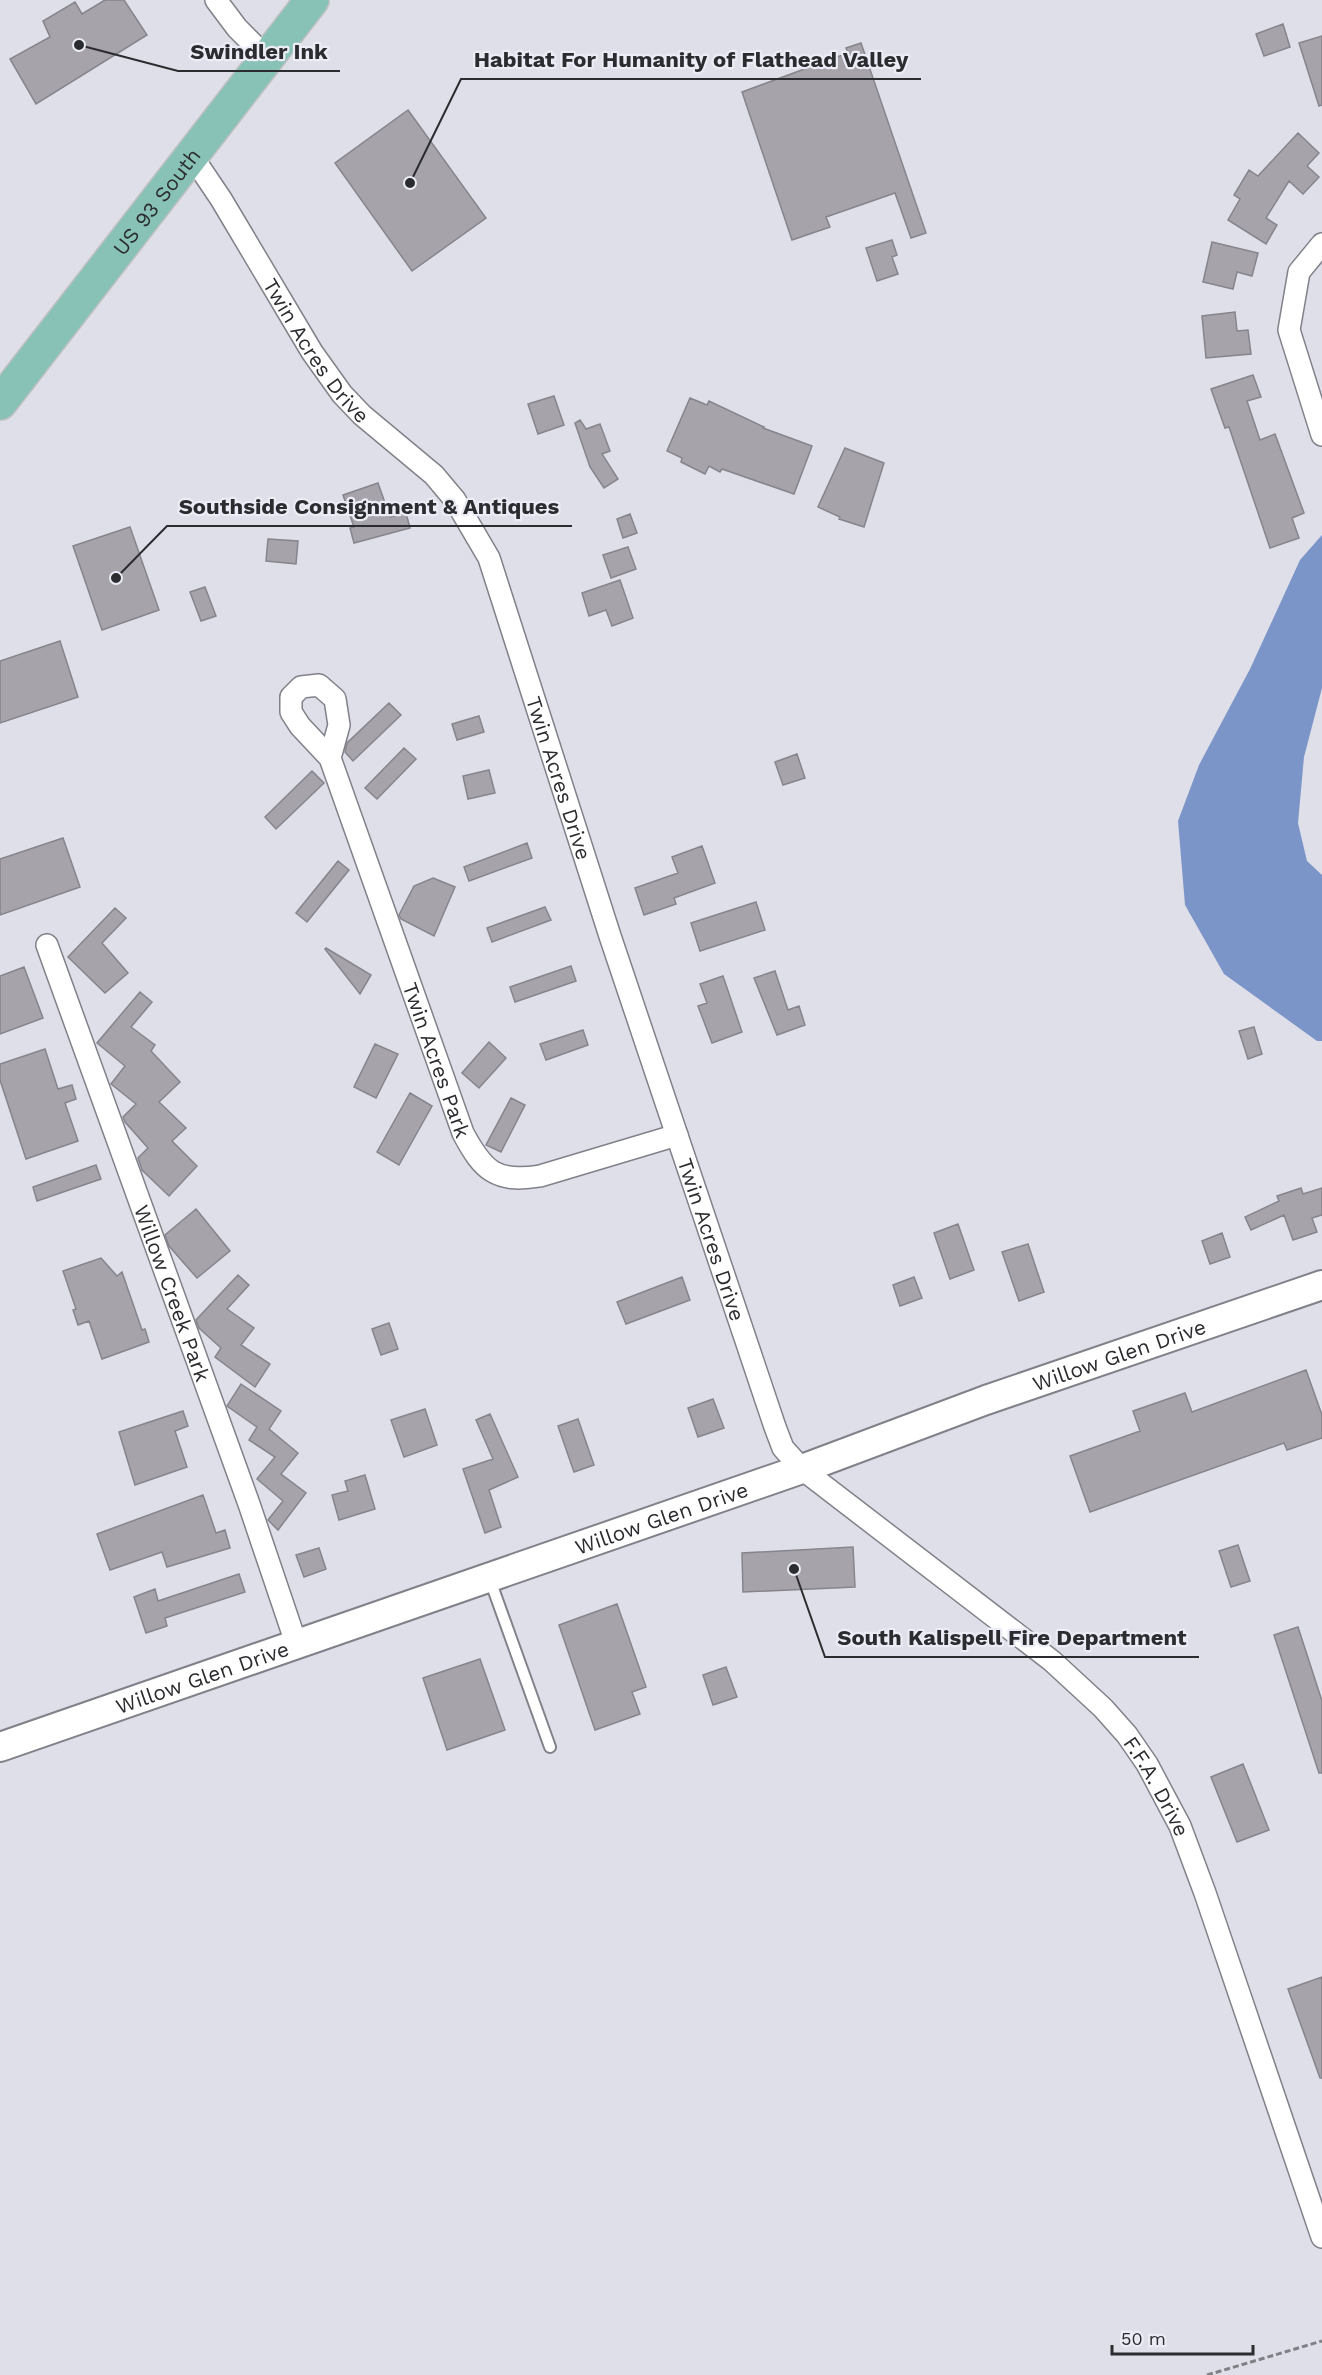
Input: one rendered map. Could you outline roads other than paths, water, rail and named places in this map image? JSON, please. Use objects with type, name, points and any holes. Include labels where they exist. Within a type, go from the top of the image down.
[{"type":"main road","name":"US 93 South","points":[[0,403],[312,0]]},
{"type":"main road","name":"Willow Glen Drive","points":[[0,1747],[802,1469],[986,1400],[1322,1285]]},
{"type":"street","points":[[216,0],[237,28],[267,58]]},
{"type":"street","name":"Twin Acres Drive","points":[[192,156],[227,209],[312,352],[342,394],[362,416],[434,475],[455,500],[489,558],[610,936],[775,1427],[783,1448],[802,1469]]},
{"type":"street","points":[[1322,244],[1299,272],[1289,330],[1322,435]]},
{"type":"street","name":"Twin Acres Park","points":[[330,758],[463,1133],[482,1165],[501,1177],[522,1179],[562,1170],[677,1135]]},
{"type":"street","name":"Willow Creek Park","points":[[46,945],[249,1504],[296,1643]]},
{"type":"street","name":"F.F.A. Drive","points":[[802,1469],[1052,1661],[1103,1708],[1148,1764],[1180,1826],[1201,1882],[1322,2237]]},
{"type":"lane","points":[[489,1576],[550,1747]]},
{"type":"water","points":[[1322,535],[1322,688],[1304,757],[1298,823],[1307,861],[1322,875],[1322,1041],[1317,1041],[1224,974],[1185,905],[1178,821],[1199,765],[1250,669],[1300,560]]},
{"type":"place","name":"Swindler Ink","points":[[79,45]]},
{"type":"place","name":"Habitat For Humanity of Flathead Valley","points":[[410,183]]},
{"type":"place","name":"Southside Consignment & Antiques","points":[[116,578]]},
{"type":"place","name":"South Kalispell Fire Department","points":[[794,1569]]}]
